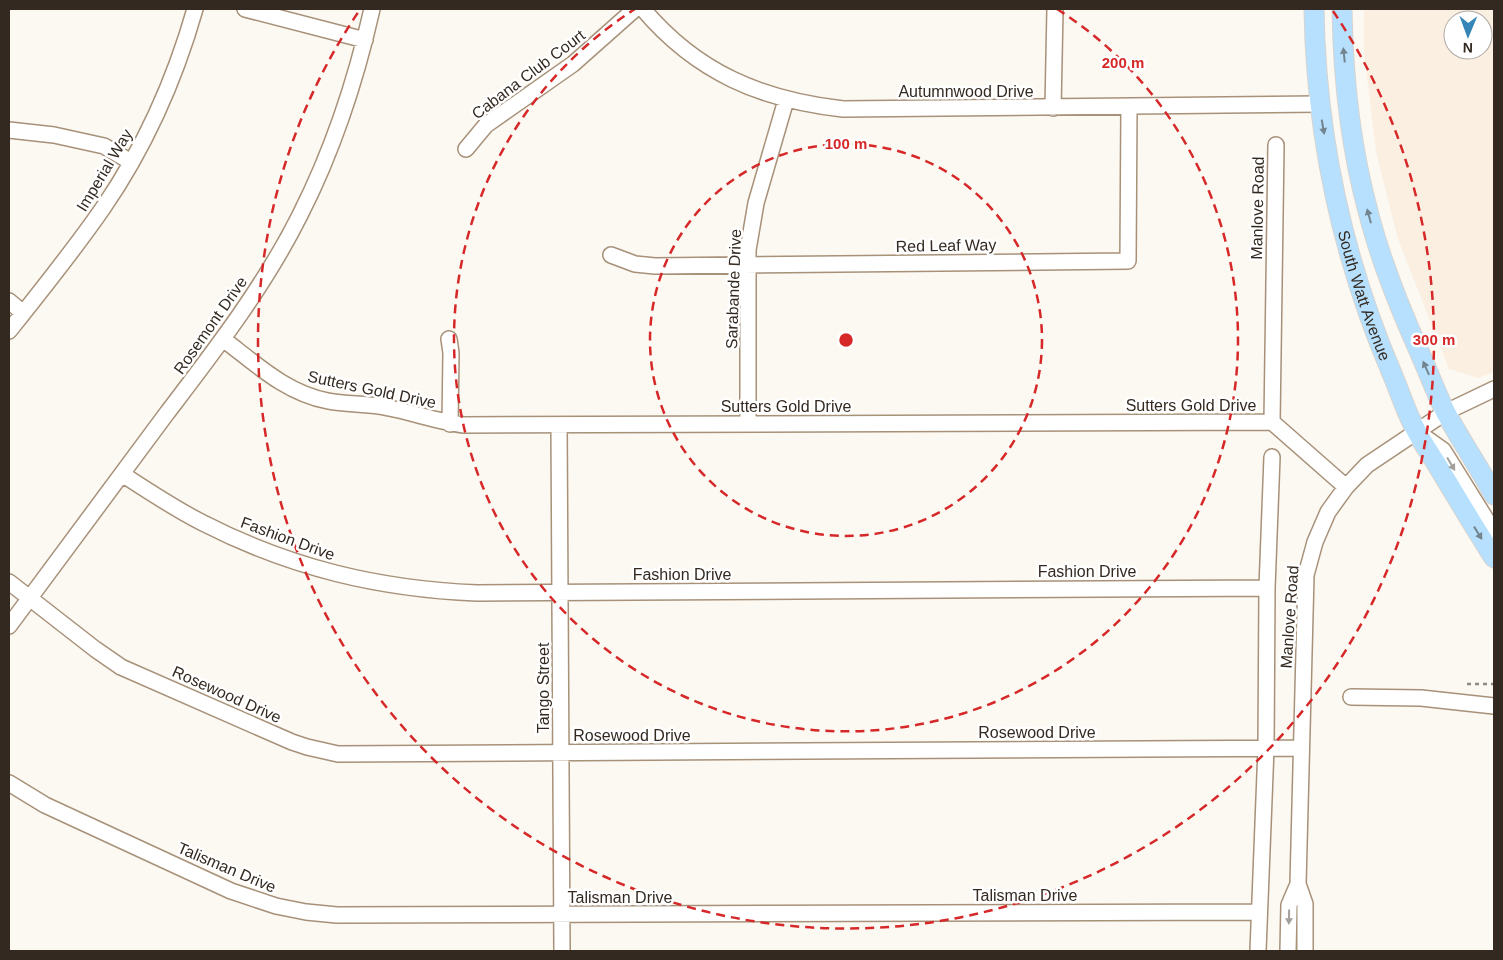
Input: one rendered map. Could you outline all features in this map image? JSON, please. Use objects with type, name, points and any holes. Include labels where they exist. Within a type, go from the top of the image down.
[{"type":"main road","name":"South Watt Avenue","points":[[1314,9],[1319,104],[1336,202],[1350,257],[1377,339],[1416,431],[1494,558]]},
{"type":"main road","name":"South Watt Avenue","points":[[1342,9],[1342,40],[1348,95],[1357,159],[1368,215],[1399,304],[1446,412],[1494,495]]},
{"type":"street","name":"Imperial Way","points":[[9,331],[90,226],[132,162],[161,103],[182,52],[195,9]]},
{"type":"street","points":[[245,9],[365,40]]},
{"type":"street","name":"Rosemont Drive","points":[[9,626],[223,339],[271,267],[300,216],[324,163],[340,122],[365,40],[372,9]]},
{"type":"street","name":"Cabana Club Court","points":[[466,148],[486,125],[573,64],[635,9]]},
{"type":"street","name":"Autumnwood Drive","points":[[643,9],[671,38],[718,72],[744,85],[786,100],[814,106],[843,109],[1319,104]]},
{"type":"street","points":[[1053,108],[1055,9]]},
{"type":"street","name":"Sarabande Drive","points":[[748,424],[748,265],[752,219],[786,100]]},
{"type":"street","name":"Red Leaf Way","points":[[611,255],[635,264],[656,266],[1128,261],[1129,107]]},
{"type":"street","points":[[9,130],[54,135],[104,146],[132,162]]},
{"type":"street","name":"Manlove Road","points":[[1272,422],[1276,145]]},
{"type":"street","points":[[9,301],[23,314]]},
{"type":"street","name":"Sutters Gold Drive","points":[[223,339],[274,378],[300,392],[328,401],[390,408],[436,421],[464,426],[1272,422],[1346,487]]},
{"type":"street","points":[[449,339],[451,353],[450,424]]},
{"type":"street","name":"Manlove Road","points":[[1305,944],[1305,904],[1298,884],[1306,575],[1315,542],[1328,512],[1346,487],[1367,465],[1446,412],[1494,389]]},
{"type":"street","name":"Tango Street","points":[[559,425],[562,951]]},
{"type":"street","points":[[1416,431],[1443,450],[1494,532]]},
{"type":"street","name":"Manlove Road","points":[[1258,951],[1266,748],[1267,588],[1272,457]]},
{"type":"street","name":"Fashion Drive","points":[[122,474],[161,500],[226,534],[268,552],[311,567],[355,579],[438,592],[560,593],[1267,588]]},
{"type":"street","name":"Rosewood Drive","points":[[9,582],[121,667],[307,747],[338,754],[1302,748]]},
{"type":"street","points":[[1351,697],[1421,698],[1494,706]]},
{"type":"street","name":"Talisman Drive","points":[[9,783],[46,805],[231,891],[276,906],[306,912],[337,915],[561,915],[1259,912]]},
{"type":"street","name":"Manlove Road","points":[[1288,951],[1289,904],[1298,884]]},
{"type":"street","points":[[1305,944],[1316,951]]},
{"type":"path","points":[[1467,684],[1494,684]]},
{"type":"shaded area","points":[[1364,9],[1494,9],[1494,372],[1478,378],[1449,369],[1398,239],[1376,152],[1364,52]]}]
